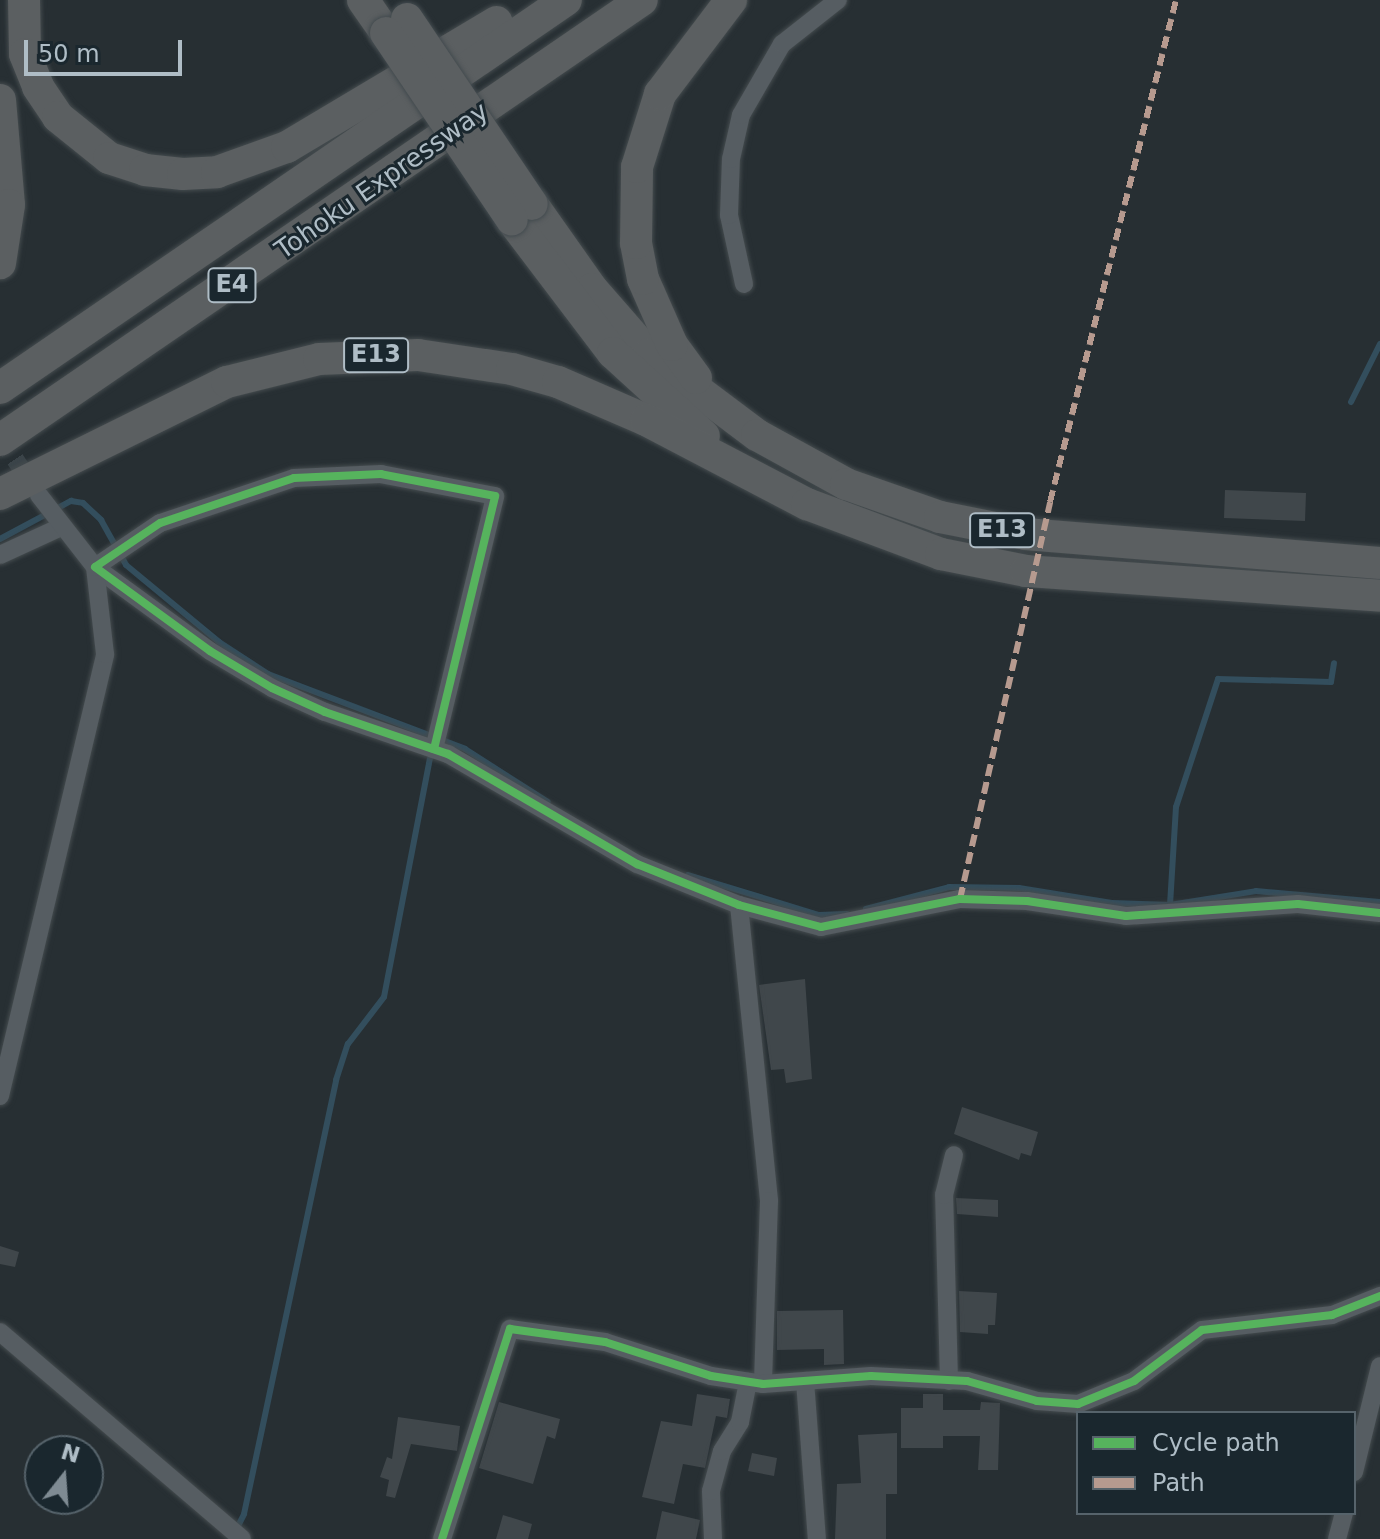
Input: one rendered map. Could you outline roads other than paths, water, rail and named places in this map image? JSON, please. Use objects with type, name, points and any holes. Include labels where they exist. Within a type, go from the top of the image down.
[{"type":"highway","points":[[24,0],[25,54],[38,87],[58,117],[109,158],[145,170],[183,174],[217,172],[287,147],[533,0]]},
{"type":"highway","points":[[363,0],[395,17]]},
{"type":"highway","name":"Tohoku Expressway","points":[[0,388],[566,0]]},
{"type":"highway","name":"Tohoku Expressway","points":[[0,440],[642,0]]},
{"type":"highway","points":[[731,0],[680,61],[645,131],[637,167],[636,243],[656,315],[672,345],[710,394],[757,435]]},
{"type":"highway","name":"E13","points":[[395,17],[522,212],[649,354],[757,435],[846,484],[983,527],[1380,563]]},
{"type":"highway","points":[[0,100],[9,205],[0,263]]},
{"type":"highway","points":[[522,212],[613,353],[684,420],[757,478]]},
{"type":"highway","name":"E13","points":[[0,494],[227,382],[319,359],[367,355],[465,360],[558,382],[865,529],[983,564],[1380,596]]},
{"type":"street","points":[[744,284],[729,215],[731,159],[741,115],[782,44],[838,0]]},
{"type":"street","points":[[95,567],[119,548],[226,497],[294,478],[381,474],[495,496],[436,742]]},
{"type":"street","points":[[0,555],[50,512],[95,567],[260,681],[325,712],[436,742],[637,864],[739,905],[821,927],[960,899],[1027,901],[1126,916],[1298,904],[1380,913]]},
{"type":"street","points":[[0,1096],[101,685],[105,620],[95,567]]},
{"type":"street","points":[[713,1539],[711,1491],[722,1451],[740,1422],[756,1383],[769,1201],[739,905]]},
{"type":"street","points":[[949,1381],[944,1195],[954,1155]]},
{"type":"street","points":[[442,1539],[510,1329],[605,1342],[711,1376],[756,1383],[871,1376],[949,1381],[982,1384],[1037,1401],[1078,1404],[1134,1381],[1202,1330],[1332,1315],[1380,1296]]},
{"type":"street","points":[[0,1332],[242,1539]]},
{"type":"street","points":[[1356,1464],[1380,1366]]},
{"type":"street","points":[[805,1381],[817,1539]]},
{"type":"street","points":[[1337,1539],[1343,1515]]},
{"type":"waterway","points":[[1351,402],[1380,344]]},
{"type":"waterway","points":[[0,539],[71,501],[83,503],[101,520],[126,565],[219,642],[268,674],[465,749],[548,802]]},
{"type":"waterway","points":[[1170,905],[1176,807],[1218,679],[1331,682],[1334,663]]},
{"type":"waterway","points":[[235,1532],[244,1514],[336,1080],[348,1044],[384,997],[430,758]]},
{"type":"waterway","points":[[688,875],[819,915],[847,914]]},
{"type":"waterway","points":[[866,909],[949,887],[1019,888],[1112,903],[1170,905],[1256,891],[1380,902]]},
{"type":"tunnel","points":[[0,437],[33,486]]}]
